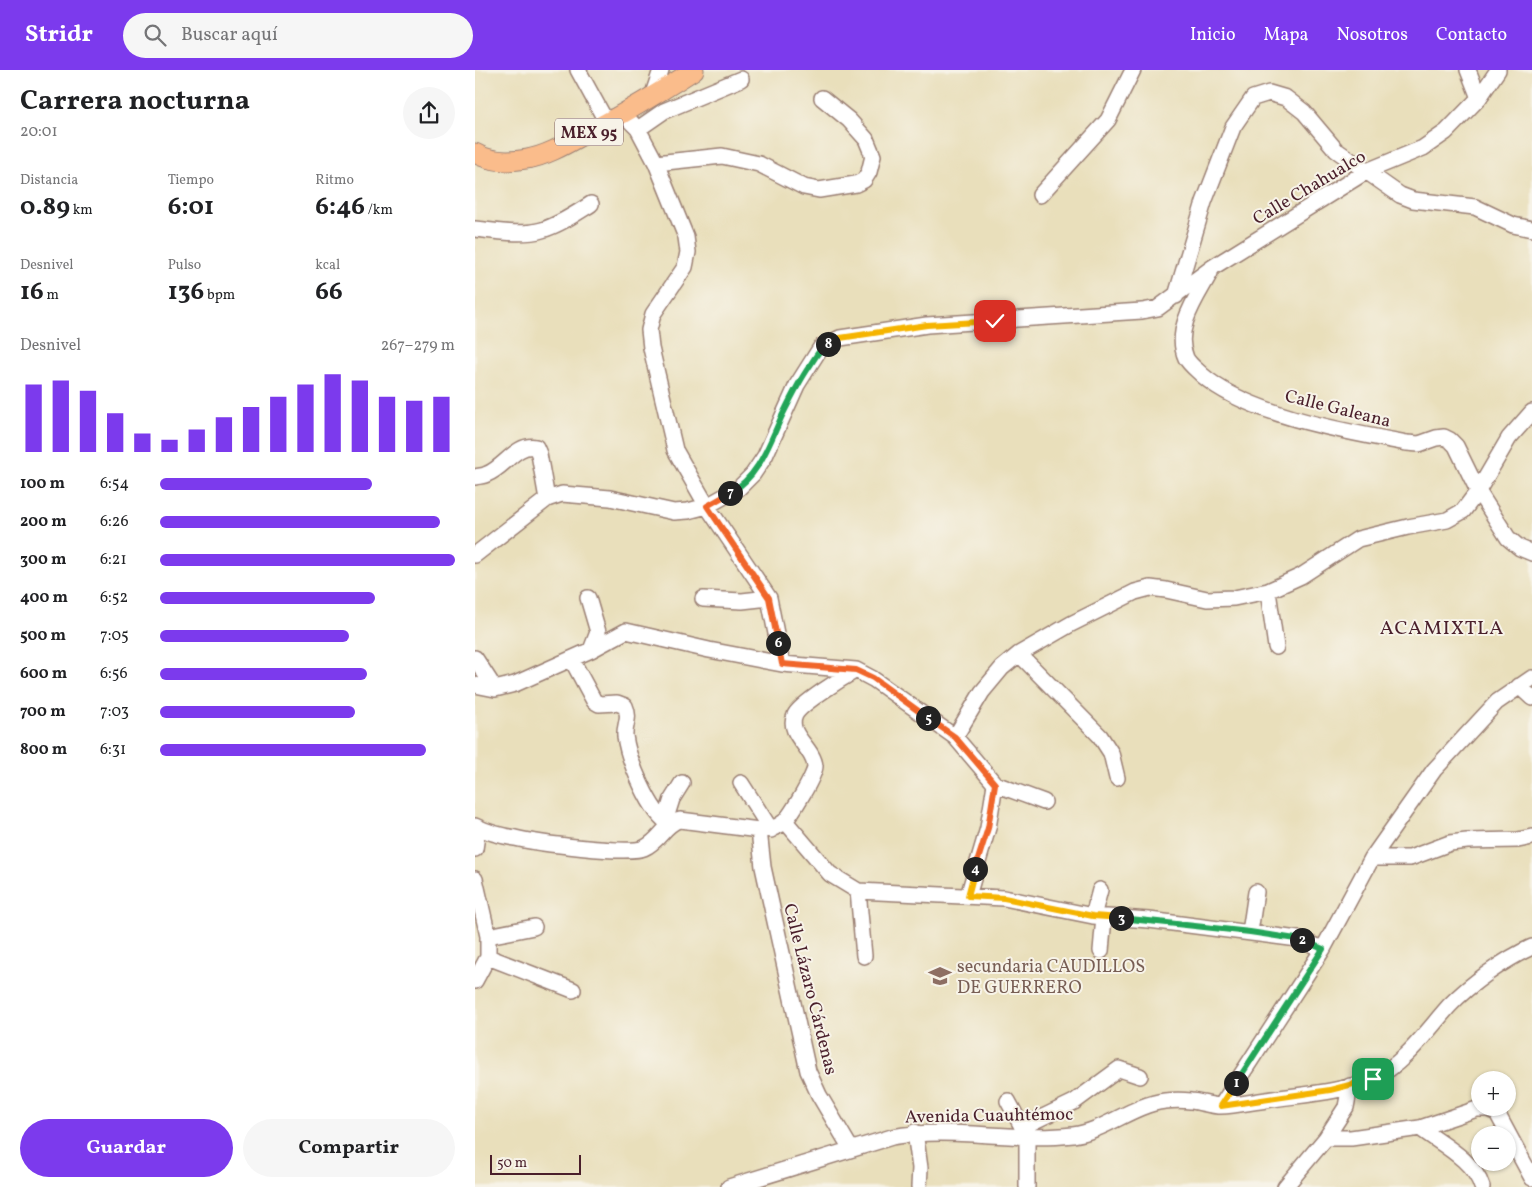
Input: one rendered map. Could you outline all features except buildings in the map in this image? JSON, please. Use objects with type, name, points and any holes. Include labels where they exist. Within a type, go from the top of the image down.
[{"type":"main road","name":"MEX 95","points":[[475,153],[482,157],[507,162],[528,159],[555,150],[652,97],[694,70]]},
{"type":"street","points":[[578,70],[615,118],[638,129],[657,163],[686,237],[688,252],[685,267],[653,314],[649,330],[651,348],[675,450],[707,506],[769,598],[782,664]]},
{"type":"street","points":[[652,97],[661,70]]},
{"type":"street","points":[[1040,195],[1109,120],[1133,70]]},
{"type":"street","points":[[1467,70],[1479,98]]},
{"type":"street","name":"Calle Chahualco","points":[[707,506],[739,488],[753,474],[765,456],[797,385],[821,348],[840,338],[927,325],[1142,312],[1158,308],[1213,268],[1367,171],[1423,148],[1446,132],[1479,98],[1498,70]]},
{"type":"street","points":[[638,129],[664,111],[741,79]]},
{"type":"street","points":[[1177,296],[1204,202],[1233,128],[1253,98],[1269,93],[1286,98],[1304,112],[1336,150],[1400,195],[1413,200],[1475,207],[1513,225],[1532,228]]},
{"type":"street","points":[[657,163],[722,156],[759,164],[805,188],[819,190],[856,184],[864,180],[869,172],[873,156],[866,139],[849,120],[822,98]]},
{"type":"street","points":[[475,229],[506,233],[541,231],[559,223],[591,204]]},
{"type":"street","name":"Calle Galeana","points":[[1213,268],[1187,317],[1184,328],[1183,343],[1186,358],[1195,369],[1209,381],[1235,396],[1271,411],[1310,422],[1407,443],[1419,444],[1443,437],[1457,446],[1478,491],[1508,538],[1520,548],[1532,553]]},
{"type":"street","points":[[955,737],[982,692],[1002,668],[1019,654],[1071,624],[1135,592],[1150,588],[1207,599],[1234,598],[1268,592],[1301,576],[1358,539],[1447,520],[1463,511],[1478,491],[1509,438],[1532,412]]},
{"type":"street","points":[[475,476],[488,474],[529,445],[536,447],[547,499]]},
{"type":"street","points":[[475,555],[547,499],[562,494],[610,498],[674,512],[688,512],[707,506]]},
{"type":"street","points":[[1268,592],[1276,647]]},
{"type":"street","points":[[588,598],[598,632],[591,650]]},
{"type":"street","points":[[703,599],[742,601],[769,598]]},
{"type":"street","points":[[475,685],[495,689],[515,684],[571,660],[626,631],[782,664],[856,670],[873,678],[955,737],[995,784],[1044,802]]},
{"type":"street","points":[[1019,654],[1100,736],[1111,753],[1117,778]]},
{"type":"street","points":[[475,658],[495,689]]},
{"type":"street","points":[[571,660],[594,701],[599,704],[617,703],[625,706],[629,714],[625,733],[626,742],[636,770],[649,803],[667,822]]},
{"type":"street","points":[[667,822],[680,820],[765,830],[785,821],[811,780],[815,767],[812,754],[796,733],[793,723],[795,713],[824,690],[856,670]]},
{"type":"street","points":[[1221,1106],[1323,949],[1372,858],[1434,770],[1497,702],[1526,682],[1532,698]]},
{"type":"street","points":[[475,849],[476,827],[515,838],[609,850],[643,848],[658,839],[667,822],[672,799],[682,783]]},
{"type":"street","points":[[741,783],[765,830]]},
{"type":"street","points":[[968,896],[988,828],[995,784]]},
{"type":"street","points":[[785,821],[831,874],[858,891],[1004,898],[1099,916],[1298,939],[1323,949]]},
{"type":"street","name":"Calle Lázaro Cárdenas","points":[[765,830],[763,867],[808,1071],[819,1095],[851,1149]]},
{"type":"street","points":[[1372,858],[1410,858],[1450,843],[1518,840],[1532,837]]},
{"type":"street","points":[[475,879],[488,936],[487,957],[475,981]]},
{"type":"street","points":[[1100,890],[1101,951]]},
{"type":"street","points":[[858,891],[864,956]]},
{"type":"street","points":[[1250,932],[1257,892]]},
{"type":"street","points":[[488,936],[534,927]]},
{"type":"street","name":"Avenida Cuauhtémoc","points":[[729,1187],[891,1136],[915,1132],[1024,1132],[1074,1135],[1089,1131],[1136,1110],[1163,1101],[1189,1101],[1221,1106],[1350,1086],[1373,1079],[1394,1066],[1411,1050],[1451,1004],[1473,985],[1532,947]]},
{"type":"street","points":[[487,957],[573,990]]},
{"type":"street","points":[[1024,1132],[1074,1102],[1119,1069],[1140,1076]]},
{"type":"street","points":[[1285,1187],[1326,1138],[1346,1107],[1350,1086]]},
{"type":"street","points":[[1009,1101],[1024,1132],[1027,1187]]},
{"type":"street","points":[[1326,1138],[1351,1138],[1420,1128],[1471,1111]]},
{"type":"street","points":[[1498,1116],[1532,1178]]},
{"type":"street","points":[[1420,1128],[1467,1163],[1482,1187]]},
{"type":"street","points":[[915,1132],[920,1168],[919,1187]]},
{"type":"place","name":"secundaria CAUDILLOS DE GUERRERO","points":[[940,976]]},
{"type":"district","name":"ACAMIXTLA","points":[[1442,627]]},
{"type":"route","points":[[995,321],[927,325],[840,338],[821,348],[797,385],[765,456],[753,474],[739,488],[707,506],[769,598],[782,664],[856,670],[873,678],[955,737],[995,784],[988,828],[968,896],[1004,898],[1093,916],[1149,920],[1298,939],[1323,949],[1221,1106],[1330,1090],[1373,1079]]}]
